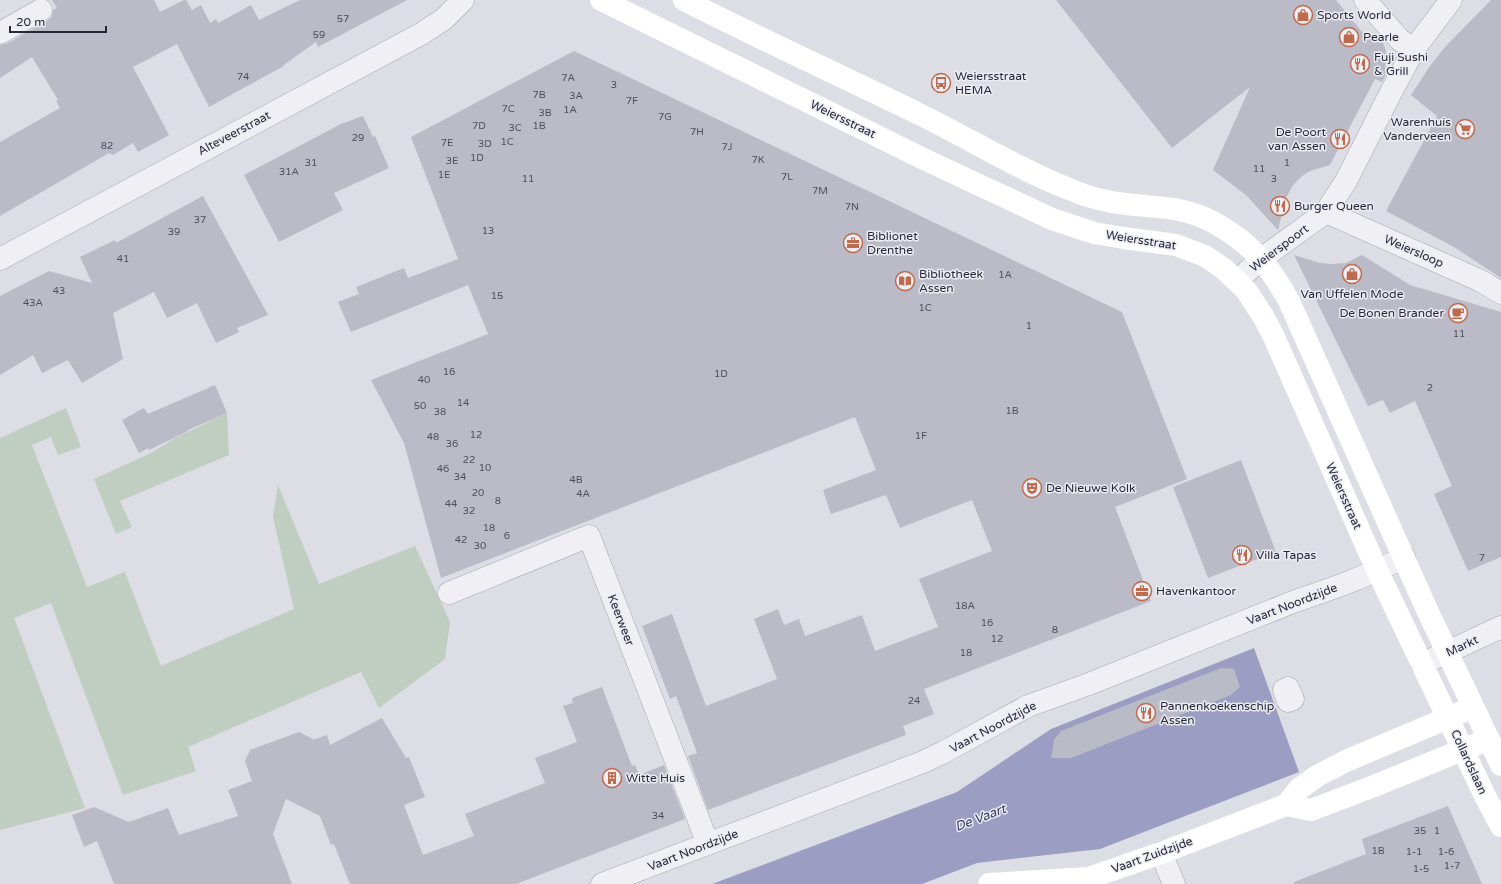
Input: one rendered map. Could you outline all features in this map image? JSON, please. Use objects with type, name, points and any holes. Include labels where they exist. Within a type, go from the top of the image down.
[{"type":"main road","name":"Weiersstraat","points":[[601,0],[930,162],[1052,219],[1094,233],[1164,243],[1187,248],[1212,260],[1237,280],[1254,301],[1274,337],[1377,570],[1448,718]]},
{"type":"main road","points":[[684,0],[921,115],[1048,180],[1078,193],[1104,200],[1126,204],[1171,208],[1200,216],[1228,231],[1246,244],[1261,259],[1279,283],[1295,314],[1376,496],[1501,764]]},
{"type":"main road","name":"Vaart Zuidzijde","points":[[989,884],[1089,878],[1161,853],[1286,804],[1299,789],[1317,776],[1346,761],[1474,706]]},
{"type":"main road","name":"Collardslaan","points":[[1448,718],[1501,826]]},
{"type":"main road","points":[[1286,804],[1311,810],[1463,750],[1488,738]]},
{"type":"street","name":"Alteveerstraat","points":[[0,259],[421,34],[444,19],[463,0]]},
{"type":"street","points":[[1365,0],[1400,40],[1414,49]]},
{"type":"street","name":"Weierspoort","points":[[1237,280],[1261,259],[1326,212],[1346,182],[1414,49],[1451,0]]},
{"type":"street","points":[[0,33],[41,10]]},
{"type":"street","name":"Weiersloop","points":[[1326,212],[1481,281],[1501,293]]},
{"type":"street","name":"Keerweer","points":[[449,593],[589,536],[708,844]]},
{"type":"street","name":"Vaart Noordzijde","points":[[602,884],[923,762],[1028,706],[1089,684],[1293,602],[1326,591],[1404,557]]},
{"type":"street","name":"Markt","points":[[1422,664],[1501,627]]},
{"type":"street","points":[[1161,853],[1174,884]]},
{"type":"green space","points":[[66,408],[81,447],[58,455],[51,437],[32,445],[87,587],[125,572],[161,666],[294,609],[273,517],[278,485],[319,584],[415,546],[450,622],[445,659],[379,708],[361,672],[188,747],[196,771],[123,795],[51,603],[14,618],[85,808],[0,830],[0,438]]},
{"type":"green space","points":[[227,413],[229,455],[120,501],[132,527],[116,534],[94,479],[151,453],[175,438]]},
{"type":"water","name":"De Vaart","points":[[1254,648],[1299,772],[1100,849],[977,863],[922,884],[712,884],[957,792],[1051,729]]},
{"type":"building","points":[[52,0],[154,0],[160,12],[186,0],[192,10],[201,5],[210,23],[216,19],[218,23],[251,5],[259,20],[300,0],[407,0],[318,47],[316,42],[282,67],[209,107],[177,44],[133,67],[169,135],[138,152],[133,143],[113,155],[109,153],[0,216],[0,142],[60,108],[56,101],[58,100],[32,57],[0,78],[0,45],[6,44],[47,21],[52,16],[53,10],[57,8]]},
{"type":"building","points":[[1056,0],[1336,0],[1362,32],[1375,35],[1383,42],[1386,51],[1385,76],[1382,82],[1375,79],[1330,165],[1310,171],[1302,176],[1293,185],[1286,198],[1278,230],[1246,195],[1213,170],[1250,87],[1172,148]]},
{"type":"building","name":"Warenhuis Vanderveen","points":[[1491,0],[1501,0],[1501,278],[1454,247],[1386,211],[1437,116],[1411,95],[1430,66],[1445,47]]},
{"type":"building","name":"De Nieuwe Kolk","points":[[574,51],[1122,312],[1187,479],[1115,507],[1151,601],[924,689],[934,714],[903,726],[906,735],[708,810],[688,756],[697,753],[676,696],[670,699],[642,626],[672,614],[706,706],[777,679],[754,619],[778,609],[784,625],[799,619],[805,636],[862,615],[875,651],[938,627],[919,579],[992,551],[972,500],[900,528],[886,495],[831,514],[823,490],[876,470],[855,417],[441,578],[404,443],[371,380],[488,334],[468,285],[351,332],[338,302],[359,294],[356,287],[404,268],[408,278],[458,259],[411,137]]},
{"type":"building","points":[[363,116],[373,137],[375,136],[389,168],[334,193],[343,210],[279,242],[244,175],[341,124]]},
{"type":"building","points":[[203,196],[268,315],[237,328],[239,332],[216,343],[197,303],[167,318],[154,292],[113,313],[123,359],[82,383],[68,360],[42,373],[33,355],[0,375],[0,296],[49,271],[92,283],[80,257],[115,240],[116,243]]},
{"type":"building","points":[[1294,255],[1320,263],[1332,264],[1346,263],[1362,255],[1410,285],[1501,312],[1501,557],[1468,571],[1434,494],[1452,486],[1415,401],[1390,413],[1383,400],[1368,406]]},
{"type":"building","points":[[215,385],[227,413],[188,430],[149,450],[148,448],[139,453],[122,420],[144,408],[148,414]]},
{"type":"building","points":[[1241,460],[1276,552],[1208,578],[1173,487]]},
{"type":"building","name":"Pannenkoekenschip Assen","points":[[1221,668],[1234,669],[1240,687],[1231,695],[1071,758],[1051,758],[1054,740],[1061,731]]},
{"type":"building","points":[[602,687],[632,766],[635,765],[639,775],[664,765],[685,819],[516,884],[350,884],[334,844],[331,845],[320,816],[286,799],[273,834],[292,884],[114,884],[97,841],[84,847],[72,815],[94,807],[129,822],[168,808],[179,835],[238,816],[228,790],[252,781],[245,761],[250,750],[299,732],[312,740],[327,735],[330,745],[382,718],[406,758],[409,757],[425,797],[404,805],[423,855],[474,836],[465,814],[545,783],[535,758],[577,742],[563,706],[573,703],[572,698]]},
{"type":"building","points":[[1448,806],[1482,884],[1294,884],[1294,882],[1366,854],[1362,839]]},
{"type":"place","name":"Sports World","points":[[1303,15]]},
{"type":"place","name":"Pearle","points":[[1349,37]]},
{"type":"place","name":"Fuji Sushi & Grill","points":[[1360,64]]},
{"type":"place","name":"Weiersstraat HEMA","points":[[941,83]]},
{"type":"place","name":"Warenhuis Vanderveen","points":[[1465,129]]},
{"type":"place","name":"De Poort van Assen","points":[[1340,139]]},
{"type":"place","name":"Burger Queen","points":[[1280,206]]},
{"type":"place","name":"Biblionet Drenthe","points":[[853,243]]},
{"type":"place","name":"Van Uffelen Mode","points":[[1352,274]]},
{"type":"place","name":"Bibliotheek Assen","points":[[905,281]]},
{"type":"place","name":"De Bonen Brander","points":[[1458,313]]},
{"type":"place","name":"De Nieuwe Kolk","points":[[1032,488]]},
{"type":"place","name":"Villa Tapas","points":[[1242,555]]},
{"type":"place","name":"Havenkantoor","points":[[1142,591]]},
{"type":"place","name":"Pannenkoekenschip Assen","points":[[1146,713]]},
{"type":"place","name":"Witte Huis","points":[[612,778]]}]
